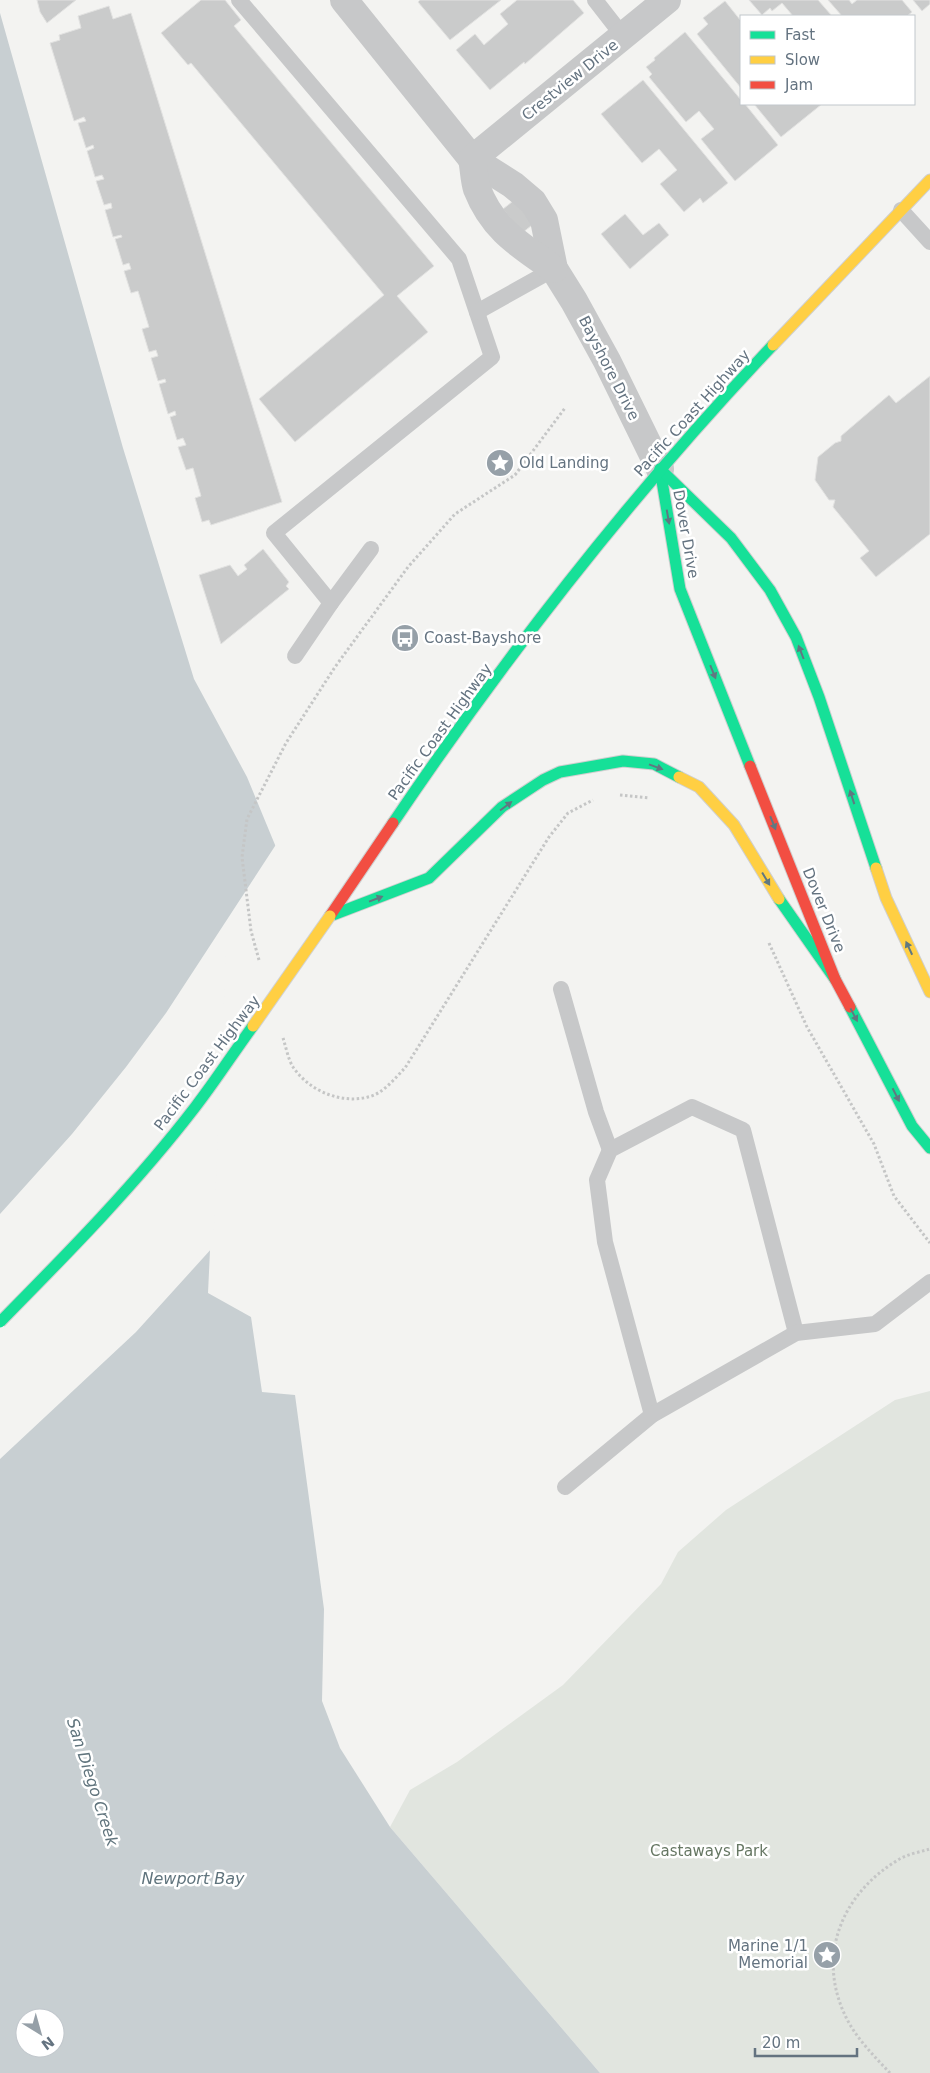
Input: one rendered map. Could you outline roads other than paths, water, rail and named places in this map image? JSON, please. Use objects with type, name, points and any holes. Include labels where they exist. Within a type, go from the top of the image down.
[{"type":"main road","name":"Pacific Coast Highway","points":[[0,1322],[83,1237],[157,1154],[196,1106],[330,916],[442,749],[577,571],[660,469],[741,379],[930,180]]},
{"type":"main road","name":"Dover Drive","points":[[660,469],[680,589],[835,979],[912,1126],[930,1148]]},
{"type":"main road","name":"Dover Drive","points":[[660,469],[731,538],[770,590],[796,637],[819,697],[886,898],[930,992]]},
{"type":"main road","points":[[330,916],[429,878],[502,807],[543,780],[560,772],[623,761],[654,764],[699,787],[734,825],[772,889],[835,979]]},
{"type":"street","name":"Bayshore Drive","points":[[344,0],[472,159],[512,185],[533,202],[544,220],[554,269],[574,301],[607,362],[660,469]]},
{"type":"street","name":"Crestview Drive","points":[[472,159],[667,0]]},
{"type":"street","name":"Bayshore Drive","points":[[472,159],[477,188],[493,219],[510,238],[554,269]]},
{"type":"lane","points":[[239,0],[460,259],[492,357],[274,533],[331,603]]},
{"type":"lane","points":[[595,0],[623,36]]},
{"type":"lane","points":[[901,210],[930,242]]},
{"type":"lane","points":[[477,312],[554,269]]},
{"type":"lane","points":[[296,656],[331,603],[371,549]]},
{"type":"lane","points":[[561,989],[596,1112],[610,1150]]},
{"type":"lane","points":[[652,1415],[605,1242],[597,1180],[610,1150],[692,1107],[743,1130],[796,1333]]},
{"type":"lane","points":[[565,1487],[652,1415],[796,1333],[875,1324],[930,1282]]},
{"type":"water","name":"Newport Bay","points":[[0,13],[123,448],[194,679],[247,777],[285,869],[224,952],[208,1293],[251,1317],[262,1392],[295,1395],[324,1609],[322,1701],[340,1748],[390,1827],[600,2073],[0,2073]]},
{"type":"place","name":"Old Landing","points":[[500,463]]},
{"type":"place","name":"Coast-Bayshore","points":[[405,638]]},
{"type":"place","name":"Marine 1/1 Memorial","points":[[827,1955]]},
{"type":"water label","name":"San Diego Creek","points":[[93,1782]]},
{"type":"park label","name":"Castaways Park","points":[[709,1851]]}]
